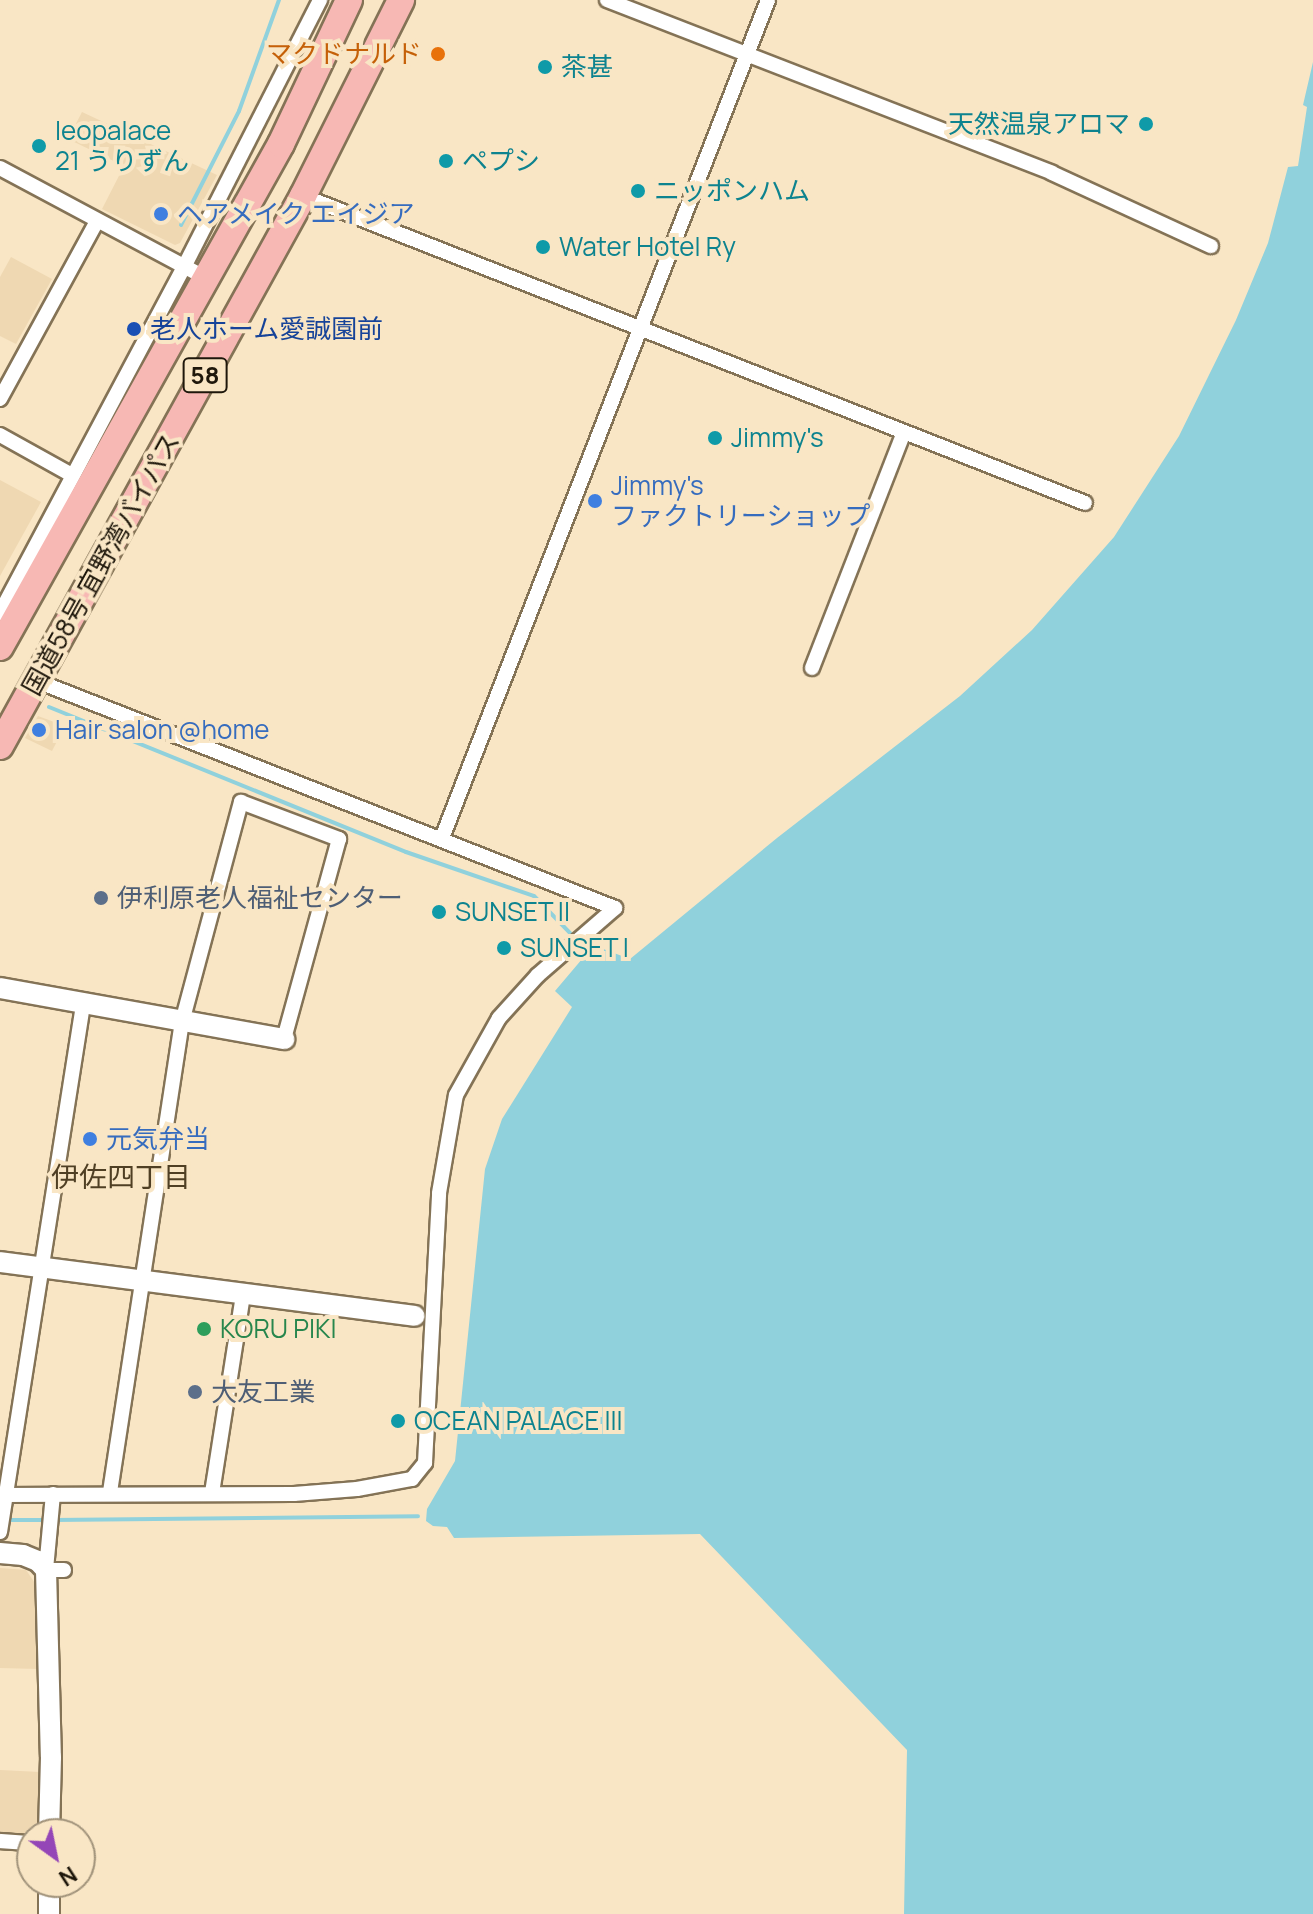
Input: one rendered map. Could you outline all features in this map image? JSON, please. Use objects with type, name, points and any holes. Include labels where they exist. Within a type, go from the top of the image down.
[{"type":"highway","name":"国道58号 宜野湾バイパス","points":[[0,647],[195,273],[281,144],[349,0]]},
{"type":"highway","points":[[281,144],[361,0]]},
{"type":"highway","name":"国道58号 宜野湾バイパス","points":[[0,746],[303,196],[401,0]]},
{"type":"street","points":[[0,613],[72,475],[195,273],[320,0]]},
{"type":"street","points":[[607,0],[1040,168],[1211,246]]},
{"type":"street","points":[[442,838],[768,0]]},
{"type":"street","points":[[0,168],[195,273]]},
{"type":"street","points":[[303,196],[1085,503]]},
{"type":"street","points":[[0,399],[97,221]]},
{"type":"street","points":[[812,668],[904,432]]},
{"type":"street","points":[[0,435],[72,475]]},
{"type":"street","points":[[2,1495],[110,1492],[294,1494],[402,1483],[412,1479],[425,1463],[439,1193],[456,1095],[499,1018],[538,975],[615,908],[37,681]]},
{"type":"street","points":[[0,988],[83,1005],[182,1022],[284,1039],[339,839],[241,802],[182,1022],[110,1492]]},
{"type":"street","points":[[1,1524],[2,1495],[42,1268],[83,1005]]},
{"type":"street","points":[[0,1262],[415,1316]]},
{"type":"street","points":[[212,1493],[243,1294]]},
{"type":"street","points":[[49,1818],[55,1570],[53,1494]]},
{"type":"street","points":[[0,1553],[23,1555],[55,1570]]},
{"type":"shaded area","points":[[82,112],[217,175],[180,243],[175,245],[102,209],[124,166],[68,139]]},
{"type":"shaded area","points":[[11,257],[52,279],[16,344],[0,336],[0,277]]},
{"type":"shaded area","points":[[0,480],[41,502],[0,576]]},
{"type":"shaded area","points":[[38,716],[65,726],[52,751],[25,738]]},
{"type":"shaded area","points":[[0,1568],[26,1570],[39,1589],[39,1669],[0,1668]]},
{"type":"shaded area","points":[[0,1770],[40,1772],[40,1818],[16,1818],[16,1836],[0,1836]]},
{"type":"water","points":[[1313,62],[1313,1914],[904,1914],[907,1750],[700,1534],[454,1538],[447,1527],[433,1526],[426,1521],[427,1509],[455,1461],[485,1169],[502,1119],[572,1007],[555,991],[588,952],[598,947],[630,959],[777,838],[960,696],[1032,630],[1114,537],[1179,436],[1236,320],[1268,243],[1288,167],[1298,166],[1307,107],[1303,105]]},
{"type":"waterway","points":[[181,225],[239,111],[279,0]]},
{"type":"waterway","points":[[49,707],[406,852],[534,896],[574,937]]},
{"type":"waterway","points":[[580,943],[588,952]]},
{"type":"waterway","points":[[54,1520],[418,1516]]},
{"type":"waterway","points":[[6,1520],[46,1520]]},
{"type":"place","name":"マクドナルド","points":[[438,54]]},
{"type":"place","name":"茶甚","points":[[545,67]]},
{"type":"place","name":"天然温泉アロマ","points":[[1146,124]]},
{"type":"place","name":"leopalace 21 うりずん","points":[[39,146]]},
{"type":"place","name":"ペプシ","points":[[446,161]]},
{"type":"place","name":"ニッポンハム","points":[[638,191]]},
{"type":"place","name":"ヘアメイク エイジア","points":[[161,214]]},
{"type":"place","name":"Water Hotel Ry","points":[[543,247]]},
{"type":"place","name":"老人ホーム愛誠園前","points":[[134,329]]},
{"type":"place","name":"Jimmy's","points":[[715,438]]},
{"type":"place","name":"Jimmy's ファクトリーショップ","points":[[595,501]]},
{"type":"place","name":"Hair salon @home","points":[[39,730]]},
{"type":"place","name":"伊利原老人福祉センター","points":[[101,898]]},
{"type":"place","name":"SUNSET II","points":[[439,912]]},
{"type":"place","name":"SUNSET I","points":[[504,948]]},
{"type":"place","name":"元気弁当","points":[[90,1139]]},
{"type":"place","name":"KORU PIKI","points":[[204,1329]]},
{"type":"place","name":"大友工業","points":[[195,1392]]},
{"type":"place","name":"OCEAN PALACE III","points":[[398,1421]]},
{"type":"district","name":"伊佐四丁目","points":[[121,1176]]}]
